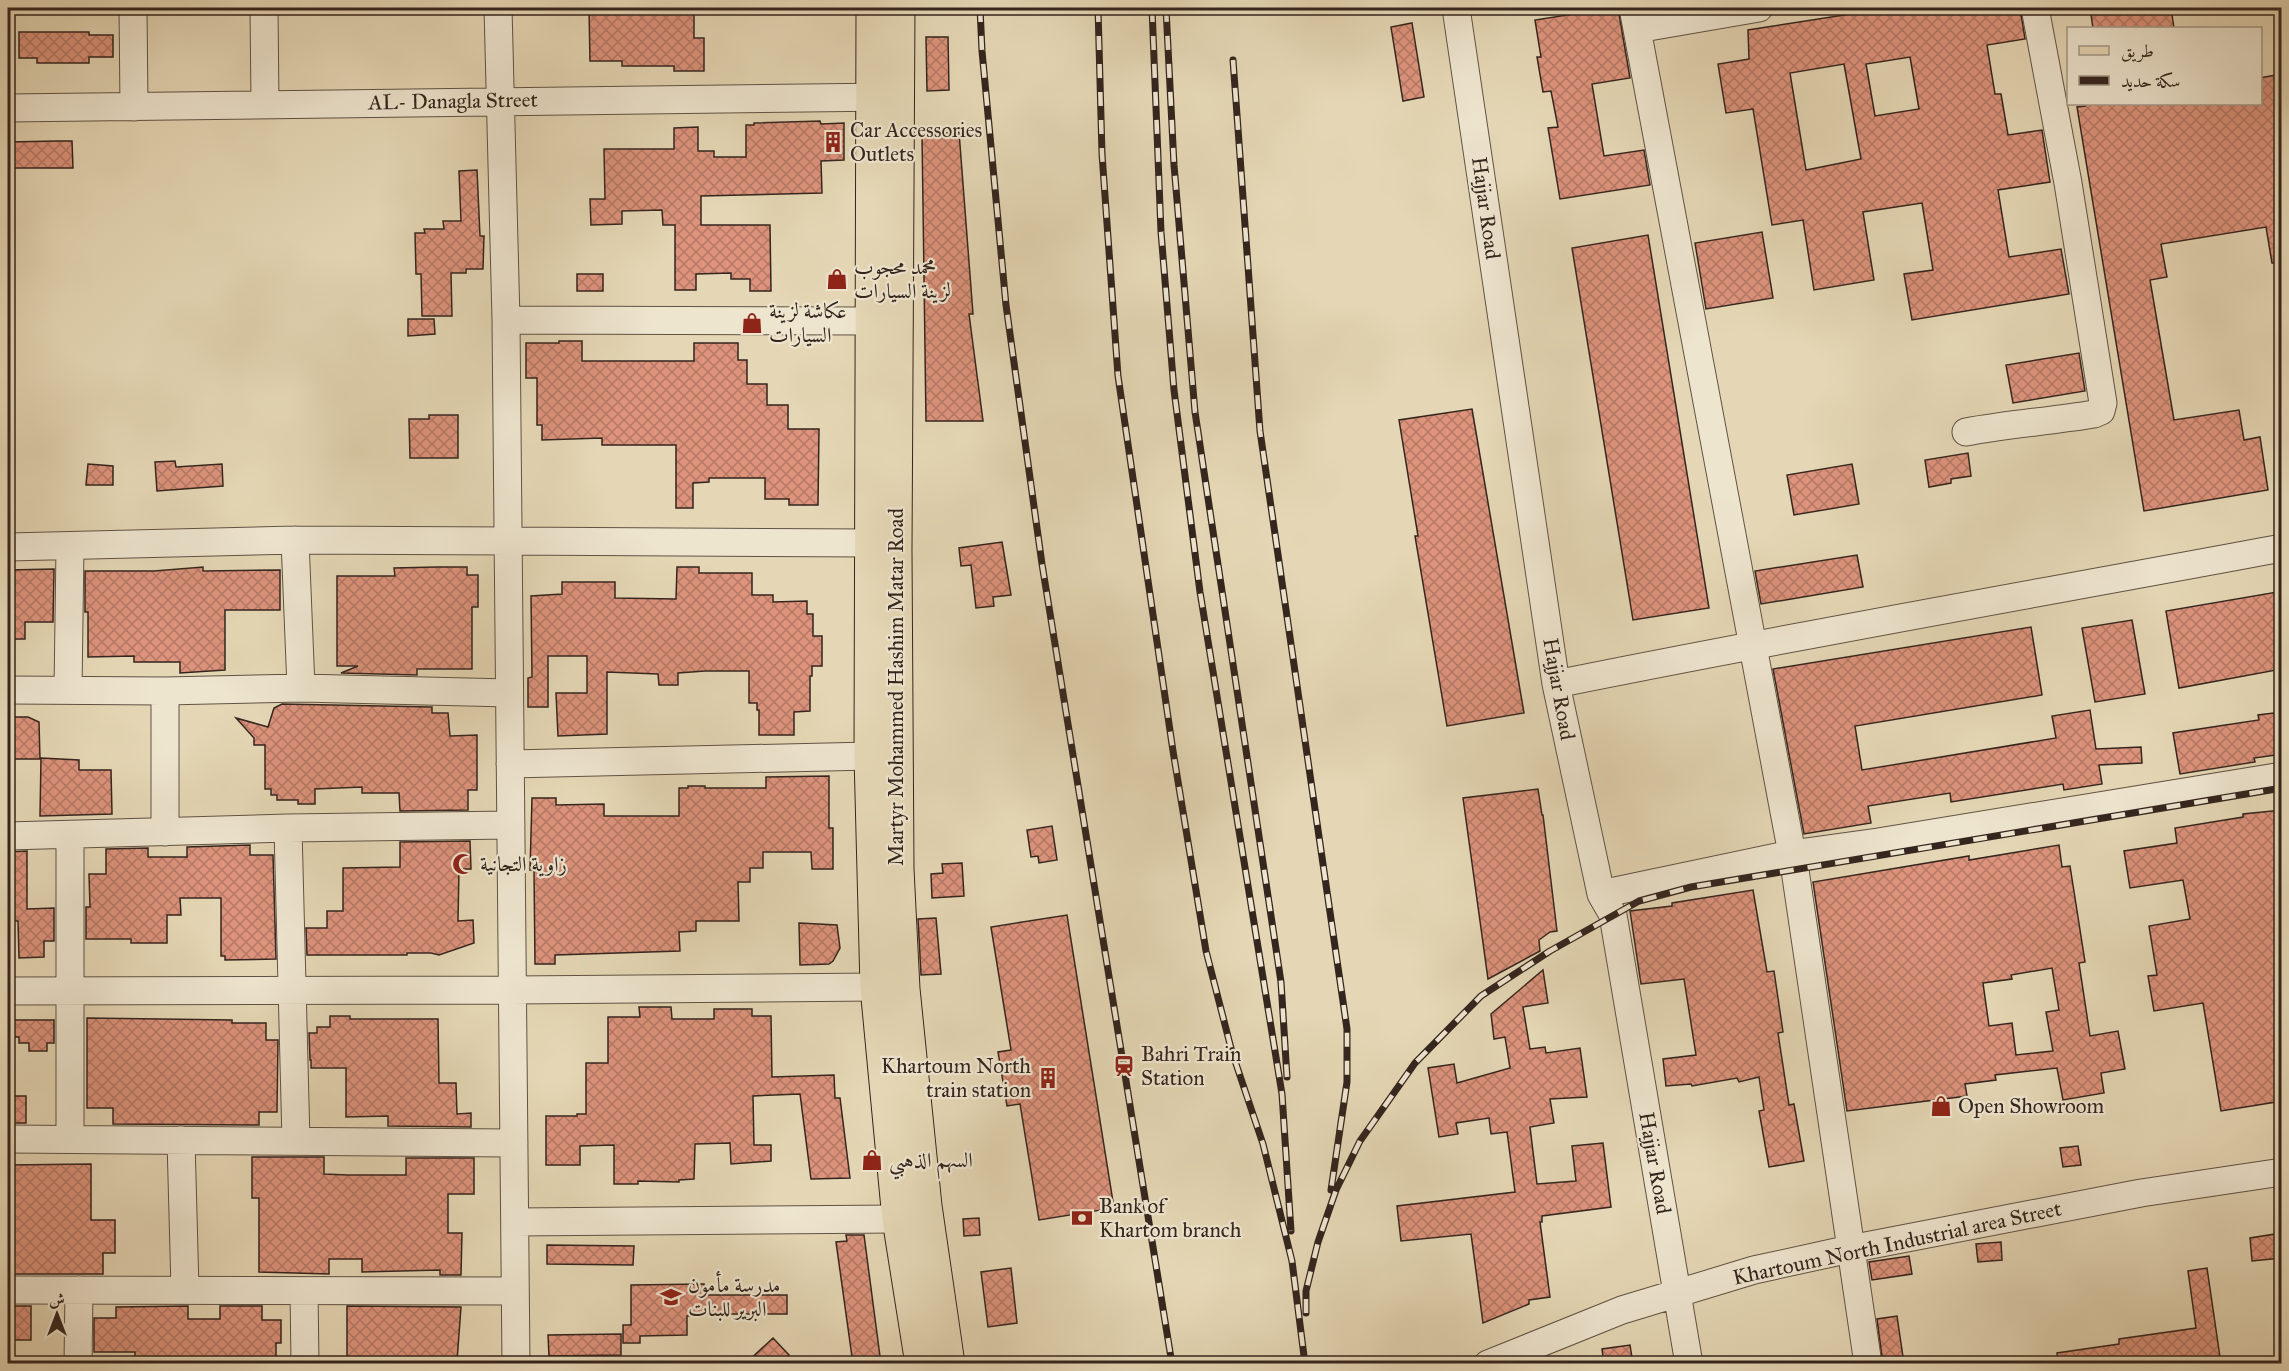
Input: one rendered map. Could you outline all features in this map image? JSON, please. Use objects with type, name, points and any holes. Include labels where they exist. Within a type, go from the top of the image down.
[{"type":"main road","name":"Martyr Mohammed Hashim Matar Road","points":[[873,8],[886,97],[895,540],[897,869],[903,989],[925,1206],[948,1364]]},
{"type":"main road","name":"Martyr Mohammed Hashim Matar Road","points":[[898,8],[886,97],[872,321],[870,756],[877,987],[899,1220],[922,1364]]},
{"type":"street","points":[[133,8],[134,107]]},
{"type":"street","points":[[264,8],[266,104]]},
{"type":"street","points":[[498,8],[506,320],[516,1364]]},
{"type":"street","name":"Hajjar Road","points":[[1456,8],[1556,684],[1601,894],[1613,915],[1689,1364]]},
{"type":"street","points":[[1759,8],[1635,18],[1795,870],[1850,1249],[1856,1269],[1868,1364]]},
{"type":"street","points":[[1966,432],[2094,414],[2101,411],[2103,403],[2068,183],[2035,8]]},
{"type":"street","name":"AL- Danagla Street","points":[[8,108],[499,100],[886,97]]},
{"type":"street","points":[[506,320],[872,321]]},
{"type":"street","points":[[295,540],[300,688]]},
{"type":"street","points":[[8,547],[295,540],[871,543]]},
{"type":"street","points":[[68,690],[70,547]]},
{"type":"street","points":[[1556,684],[1752,644],[1918,616],[2282,548]]},
{"type":"street","points":[[8,690],[165,691],[300,688],[509,693]]},
{"type":"street","points":[[165,691],[165,832]]},
{"type":"street","points":[[510,764],[870,756]]},
{"type":"street","points":[[1601,894],[1791,854],[2282,776]]},
{"type":"street","points":[[8,836],[288,828],[511,825]]},
{"type":"street","points":[[288,828],[296,1141]]},
{"type":"street","points":[[70,836],[70,1139]]},
{"type":"street","points":[[8,991],[877,987]]},
{"type":"street","points":[[8,1139],[514,1143]]},
{"type":"street","points":[[181,1140],[186,1289]]},
{"type":"street","name":"Khartoum North Industrial area Street","points":[[1488,1364],[1622,1310],[1754,1270],[1850,1249],[2141,1193],[2282,1172]]},
{"type":"street","points":[[514,1222],[899,1220]]},
{"type":"street","points":[[8,1290],[515,1291]]},
{"type":"street","points":[[78,1364],[79,1290]]},
{"type":"street","points":[[304,1291],[305,1364]]},
{"type":"building","points":[[589,8],[694,8],[694,38],[704,38],[704,71],[674,71],[674,66],[622,66],[622,61],[590,61]]},
{"type":"building","points":[[1618,8],[1630,78],[1592,84],[1604,156],[1644,150],[1650,185],[1560,199],[1548,128],[1558,127],[1551,91],[1543,92],[1537,57],[1541,57],[1535,20]]},
{"type":"building","points":[[1889,8],[2020,8],[2025,39],[1987,45],[1995,94],[2001,94],[2008,135],[2042,130],[2050,182],[1998,190],[2009,257],[2061,249],[2069,294],[1912,320],[1904,274],[1933,270],[1922,203],[1863,212],[1874,280],[1814,290],[1803,220],[1772,225],[1753,109],[1726,113],[1718,64],[1749,59],[1748,30]],"holes":[[[1910,57],[1919,109],[1875,116],[1866,64]],[[1844,64],[1861,159],[1806,170],[1790,73]]]},
{"type":"building","points":[[2090,8],[2171,8],[2174,27],[2093,27]]},
{"type":"building","points":[[1412,23],[1424,97],[1403,101],[1391,27]]},
{"type":"building","points":[[19,32],[89,32],[89,35],[113,35],[113,57],[89,57],[89,63],[37,63],[37,58],[19,58]]},
{"type":"building","points":[[926,37],[948,37],[949,90],[927,91]]},
{"type":"building","points":[[2282,74],[2282,263],[2272,263],[2266,227],[2161,244],[2167,277],[2150,280],[2174,420],[2239,410],[2244,440],[2260,437],[2268,490],[2144,511],[2077,107],[2085,105],[2262,105],[2262,78]]},
{"type":"building","points":[[820,121],[821,124],[844,123],[844,160],[821,161],[822,193],[701,196],[701,225],[770,225],[771,291],[750,291],[750,279],[731,279],[731,273],[696,274],[696,290],[675,290],[675,225],[663,225],[662,210],[622,211],[622,224],[591,225],[590,199],[605,199],[604,149],[674,149],[674,128],[698,127],[698,151],[714,151],[714,157],[746,157],[746,125]]},
{"type":"building","points":[[959,132],[973,314],[969,314],[983,421],[926,421],[922,134]]},
{"type":"building","points":[[72,141],[73,168],[8,168],[8,142]]},
{"type":"building","points":[[477,170],[480,236],[484,236],[483,269],[466,269],[466,273],[451,273],[452,316],[422,316],[421,274],[416,274],[415,233],[425,233],[424,229],[444,229],[443,221],[461,221],[459,171]]},
{"type":"building","points":[[1762,232],[1773,298],[1706,309],[1695,243]]},
{"type":"building","points":[[1648,235],[1709,608],[1633,620],[1572,248]]},
{"type":"building","points":[[577,274],[603,274],[603,291],[577,291]]},
{"type":"building","points":[[408,319],[434,319],[435,334],[408,336]]},
{"type":"building","points":[[559,341],[582,341],[582,361],[694,361],[694,343],[738,343],[738,360],[747,360],[747,384],[767,384],[767,405],[788,405],[788,429],[819,429],[818,505],[789,505],[789,499],[765,499],[765,478],[709,478],[709,482],[693,483],[693,508],[676,508],[676,445],[602,445],[602,438],[542,440],[542,425],[537,425],[537,378],[526,378],[526,343],[559,343]]},
{"type":"building","points":[[2079,353],[2085,391],[2013,403],[2006,365]]},
{"type":"building","points":[[1472,409],[1524,713],[1447,726],[1415,536],[1418,536],[1399,420]]},
{"type":"building","points":[[429,415],[458,415],[458,458],[410,458],[409,419],[429,419]]},
{"type":"building","points":[[1968,453],[1971,476],[1951,479],[1951,483],[1929,487],[1925,460]]},
{"type":"building","points":[[175,461],[176,467],[222,464],[223,486],[157,491],[155,462]]},
{"type":"building","points":[[88,464],[113,466],[113,485],[86,485]]},
{"type":"building","points":[[1852,464],[1859,504],[1794,515],[1787,475]]},
{"type":"building","points":[[1002,542],[1011,595],[993,597],[994,606],[976,608],[971,565],[961,566],[959,548]]},
{"type":"building","points":[[1857,555],[1863,587],[1761,604],[1755,571]]},
{"type":"building","points":[[203,567],[203,571],[280,570],[280,610],[225,610],[225,670],[180,673],[180,662],[134,662],[134,656],[88,657],[85,571],[154,571]]},
{"type":"building","points":[[467,567],[467,575],[478,575],[478,607],[472,607],[472,669],[417,669],[417,675],[341,673],[358,666],[337,666],[337,576],[395,576],[394,568]]},
{"type":"building","points":[[677,567],[699,567],[699,573],[752,573],[752,595],[773,595],[773,602],[807,601],[807,614],[813,614],[813,636],[822,636],[822,666],[812,666],[810,711],[794,712],[794,735],[759,735],[757,703],[749,703],[749,671],[705,671],[678,673],[678,685],[659,685],[658,674],[607,672],[607,734],[558,736],[556,693],[587,693],[587,656],[548,656],[548,707],[528,707],[528,678],[532,677],[531,596],[562,594],[562,582],[615,582],[615,598],[676,599]]},
{"type":"building","points":[[54,569],[53,622],[25,622],[25,639],[8,639],[8,570]]},
{"type":"building","points":[[2277,592],[2282,621],[2282,669],[2179,688],[2166,611]]},
{"type":"building","points":[[2132,620],[2145,694],[2095,702],[2082,628]]},
{"type":"building","points":[[2031,627],[2042,695],[1855,726],[1862,770],[2056,738],[2052,716],[2090,710],[2096,749],[2141,747],[2142,763],[2099,765],[2102,784],[2064,790],[2063,784],[1951,802],[1950,793],[1868,806],[1871,823],[1804,834],[1773,669]]},
{"type":"building","points":[[282,704],[432,707],[432,713],[448,713],[450,736],[477,735],[477,790],[468,790],[468,810],[400,811],[399,793],[362,793],[362,787],[315,789],[315,804],[298,804],[298,800],[277,800],[277,795],[271,795],[271,789],[265,789],[265,745],[254,745],[254,738],[236,718],[268,727],[274,708]]},
{"type":"building","points":[[2282,712],[2282,754],[2254,758],[2255,762],[2180,774],[2173,733],[2259,720],[2258,715]]},
{"type":"building","points":[[8,717],[28,717],[39,722],[40,759],[8,759]]},
{"type":"building","points":[[41,758],[79,760],[79,770],[111,770],[112,814],[40,816]]},
{"type":"building","points":[[829,776],[829,828],[833,828],[833,869],[812,869],[811,852],[763,852],[763,868],[750,868],[750,882],[738,882],[739,921],[696,921],[696,931],[679,932],[680,951],[555,955],[555,964],[535,964],[534,870],[530,870],[532,798],[556,798],[556,805],[604,804],[604,816],[679,816],[679,788],[705,786],[705,788],[766,788],[766,777]]},
{"type":"building","points":[[1538,789],[1557,931],[1550,932],[1539,940],[1540,951],[1488,979],[1463,798]]},
{"type":"building","points":[[2282,810],[2282,1101],[2221,1111],[2203,1003],[2154,1011],[2148,976],[2157,975],[2149,926],[2190,919],[2183,880],[2130,888],[2124,851],[2177,843],[2175,828],[2243,817],[2243,814]]},
{"type":"building","points":[[1052,826],[1057,860],[1039,863],[1038,856],[1031,857],[1027,830]]},
{"type":"building","points":[[470,841],[471,869],[459,869],[458,921],[473,920],[474,943],[439,955],[407,953],[407,955],[307,955],[306,928],[327,928],[327,911],[343,911],[343,868],[400,867],[400,842]]},
{"type":"building","points":[[250,845],[250,855],[273,855],[276,959],[225,960],[225,956],[221,956],[221,898],[180,898],[181,915],[167,915],[167,943],[131,943],[131,939],[86,939],[86,907],[90,907],[89,874],[106,874],[106,849],[148,848],[148,857],[187,857],[187,847]]},
{"type":"building","points":[[2059,845],[2062,867],[2070,866],[2085,962],[2079,963],[2090,1036],[2118,1031],[2125,1069],[2101,1073],[2104,1093],[2063,1100],[2057,1068],[1995,1075],[1996,1080],[1965,1084],[1967,1096],[1847,1111],[1813,882],[1969,856],[1969,860]],"holes":[[[2052,968],[2059,1010],[2046,1012],[2053,1051],[2016,1055],[2012,1023],[1989,1026],[1983,983],[2012,979],[2011,975]]]},
{"type":"building","points":[[27,851],[27,909],[54,908],[54,941],[44,941],[44,957],[19,958],[18,921],[8,921],[8,852]]},
{"type":"building","points":[[962,863],[964,896],[932,898],[931,874],[943,873],[942,864]]},
{"type":"building","points":[[1753,890],[1767,972],[1774,971],[1783,1032],[1778,1033],[1789,1105],[1794,1104],[1804,1161],[1769,1167],[1759,1111],[1764,1110],[1759,1077],[1739,1082],[1737,1078],[1692,1086],[1691,1084],[1666,1086],[1663,1059],[1696,1055],[1684,979],[1641,984],[1630,911],[1672,906],[1672,903]]},
{"type":"building","name":"Khartoum North train station","points":[[1067,915],[1114,1208],[1039,1220],[1020,1104],[1007,1106],[998,1052],[1011,1050],[991,927]]},
{"type":"building","points":[[936,918],[941,974],[921,975],[918,919]]},
{"type":"building","points":[[799,923],[837,925],[840,948],[833,961],[829,964],[800,965]]},
{"type":"building","points":[[1543,970],[1548,1003],[1523,1007],[1530,1049],[1545,1047],[1546,1053],[1580,1048],[1587,1097],[1550,1099],[1554,1123],[1530,1127],[1537,1184],[1576,1181],[1572,1146],[1603,1143],[1611,1207],[1542,1216],[1542,1222],[1540,1222],[1550,1297],[1529,1300],[1529,1304],[1483,1323],[1471,1234],[1401,1241],[1397,1206],[1515,1192],[1507,1132],[1491,1134],[1489,1118],[1456,1123],[1458,1134],[1439,1137],[1428,1068],[1454,1064],[1457,1083],[1510,1068],[1505,1037],[1494,1039],[1491,1014]]},
{"type":"building","points":[[639,1007],[671,1007],[672,1019],[714,1019],[714,1009],[752,1009],[752,1016],[771,1016],[772,1077],[834,1075],[835,1098],[840,1098],[850,1178],[811,1179],[800,1094],[753,1096],[754,1145],[771,1145],[771,1161],[731,1164],[730,1143],[695,1144],[694,1179],[679,1180],[679,1182],[638,1181],[638,1184],[614,1184],[614,1145],[580,1146],[580,1165],[546,1165],[546,1116],[586,1114],[586,1063],[608,1063],[608,1017],[640,1017]]},
{"type":"building","points":[[330,1016],[350,1016],[350,1019],[438,1019],[439,1083],[456,1083],[457,1114],[471,1113],[471,1127],[388,1126],[388,1116],[346,1117],[346,1068],[311,1068],[309,1033],[317,1033],[317,1027],[330,1027]]},
{"type":"building","points":[[87,1018],[232,1020],[232,1023],[266,1023],[266,1040],[278,1040],[277,1112],[259,1112],[259,1125],[113,1124],[113,1108],[87,1108]]},
{"type":"building","points":[[8,1020],[54,1020],[54,1043],[47,1043],[47,1051],[29,1051],[29,1043],[19,1043],[19,1037],[8,1037]]},
{"type":"building","points":[[8,1096],[26,1096],[26,1123],[8,1123]]},
{"type":"building","points":[[2078,1146],[2081,1165],[2063,1167],[2060,1148]]},
{"type":"building","points":[[252,1157],[324,1157],[324,1174],[348,1175],[406,1175],[406,1158],[474,1158],[474,1194],[448,1194],[448,1233],[462,1233],[461,1275],[440,1275],[440,1270],[362,1272],[362,1259],[329,1259],[329,1274],[259,1272],[259,1198],[252,1198]]},
{"type":"building","points":[[91,1164],[91,1220],[115,1220],[115,1253],[103,1253],[103,1274],[8,1274],[8,1165]]},
{"type":"building","points":[[979,1218],[980,1235],[964,1236],[963,1219]]},
{"type":"building","points":[[2282,1233],[2282,1258],[2252,1261],[2250,1238]]},
{"type":"building","points":[[846,1235],[864,1235],[881,1364],[853,1364],[836,1242],[847,1241]]},
{"type":"building","points":[[2001,1242],[2002,1260],[1978,1262],[1976,1244]]},
{"type":"building","points":[[547,1245],[634,1246],[633,1265],[547,1264]]},
{"type":"building","points":[[1909,1256],[1912,1274],[1872,1280],[1869,1262]]},
{"type":"building","points":[[1011,1268],[1017,1323],[988,1327],[981,1272]]},
{"type":"building","points":[[2207,1268],[2221,1364],[2058,1364],[2057,1353],[2119,1344],[2119,1339],[2196,1328],[2188,1271]]},
{"type":"building","points":[[704,1284],[705,1295],[787,1295],[787,1314],[687,1316],[687,1335],[640,1336],[640,1343],[623,1343],[623,1325],[631,1325],[631,1285]]},
{"type":"building","points":[[8,1306],[31,1306],[31,1340],[8,1340]]},
{"type":"building","points":[[188,1306],[188,1319],[220,1319],[220,1306],[262,1306],[262,1320],[281,1320],[281,1343],[276,1343],[276,1362],[135,1364],[135,1352],[94,1352],[94,1318],[116,1318],[116,1307]]},
{"type":"building","points":[[347,1306],[461,1307],[457,1361],[347,1364]]},
{"type":"building","points":[[1897,1316],[1904,1364],[1883,1364],[1877,1319]]},
{"type":"building","points":[[621,1334],[621,1355],[549,1356],[548,1335]]},
{"type":"building","points":[[773,1338],[789,1355],[779,1364],[745,1364]]},
{"type":"building","points":[[1630,1345],[1633,1364],[1604,1364],[1602,1349]]},
{"type":"railway","points":[[980,8],[1006,305],[1042,564],[1172,1364]]},
{"type":"railway","points":[[1098,8],[1102,154],[1118,376],[1173,751],[1206,951],[1232,1052],[1263,1144],[1292,1261],[1305,1364]]},
{"type":"railway","points":[[1152,8],[1161,232],[1174,390],[1200,592],[1282,1094],[1291,1231]]},
{"type":"railway","points":[[1166,8],[1174,165],[1195,412],[1281,982],[1287,1077]]},
{"type":"railway","points":[[1233,60],[1260,431],[1347,1029],[1347,1082],[1331,1190]]},
{"type":"railway","points":[[1306,1313],[1306,1291],[1318,1242],[1336,1190],[1360,1141],[1415,1063],[1481,996],[1550,951],[1639,901],[1691,887],[2282,788]]},
{"type":"place","name":"Car Accessories Outlets","points":[[833,142]]},
{"type":"place","name":"محمد محجوب لزينة السيارات","points":[[837,279]]},
{"type":"place","name":"عكاشة لزينة السيارات","points":[[752,323]]},
{"type":"place","name":"زاوية التجانية","points":[[463,864]]},
{"type":"place","name":"Bahri Train Station","points":[[1124,1066]]},
{"type":"place","name":"Khartoum North train station","points":[[1048,1078]]},
{"type":"place","name":"Open Showroom","points":[[1941,1106]]},
{"type":"place","name":"السهم الذهبي","points":[[872,1160]]},
{"type":"place","name":"Bank of Khartom branch","points":[[1082,1218]]},
{"type":"place","name":"مدرسة مأمون البرير للبنات","points":[[671,1297]]}]
